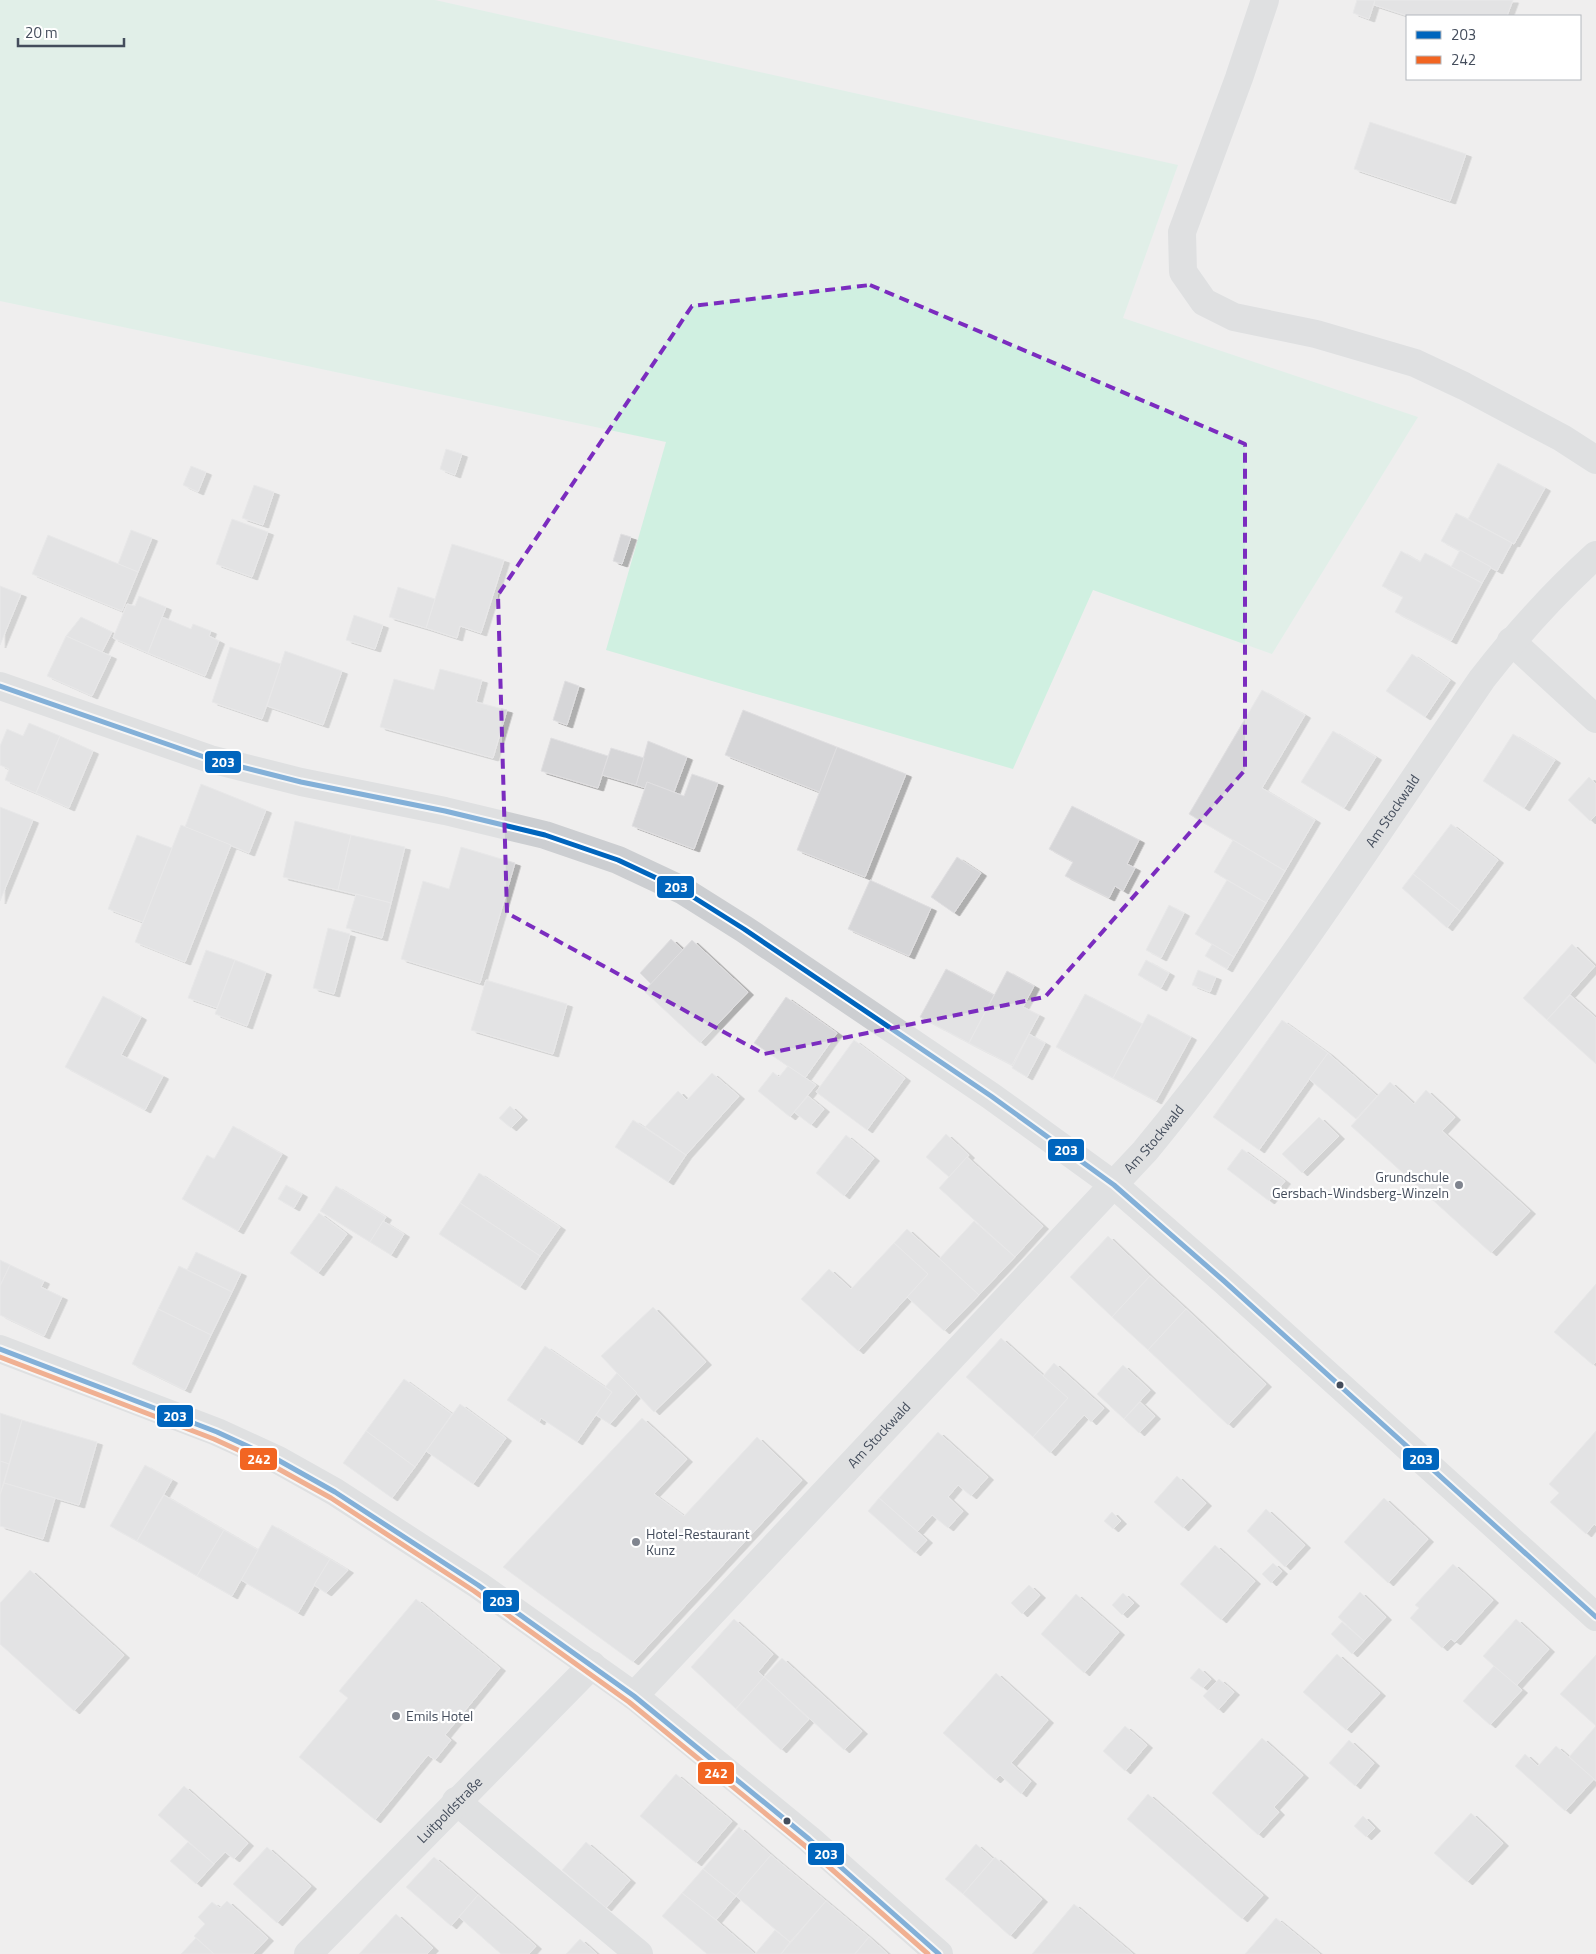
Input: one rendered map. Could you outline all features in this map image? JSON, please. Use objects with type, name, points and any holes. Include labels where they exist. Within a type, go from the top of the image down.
[{"type":"street","points":[[1265,0],[1239,78],[1182,232],[1183,272],[1204,302],[1234,317],[1316,334],[1415,363],[1464,386],[1562,438],[1596,460]]},
{"type":"street","name":"Am Stockwald","points":[[634,1696],[1114,1185],[1187,1100],[1322,914],[1482,679],[1511,641],[1549,600],[1596,555]]},
{"type":"street","points":[[1511,641],[1596,720]]},
{"type":"street","points":[[0,686],[210,759],[300,782],[444,811],[545,835],[618,860],[682,890],[744,929],[991,1096],[1114,1185],[1224,1281],[1596,1616]]},
{"type":"street","points":[[0,1349],[217,1432],[278,1460],[335,1492],[478,1585],[634,1696],[810,1839],[939,1954]]},
{"type":"street","name":"Luitpoldstraße","points":[[308,1954],[456,1801],[592,1665]]},
{"type":"street","points":[[456,1801],[638,1954]]},
{"type":"highlighted area","points":[[870,285],[1245,444],[1245,770],[1045,997],[764,1054],[507,913],[498,595],[692,306]]},
{"type":"green space","points":[[0,0],[435,0],[1178,165],[1123,318],[1418,417],[1272,654],[1093,590],[1013,769],[606,650],[666,442],[0,301]]},
{"type":"building","points":[[1357,0],[1375,0],[1369,19],[1353,13]]},
{"type":"building","points":[[1375,0],[1513,0],[1507,15],[1406,15],[1374,5]]},
{"type":"building","points":[[1370,122],[1466,154],[1450,201],[1354,169]]},
{"type":"building","points":[[446,449],[462,454],[455,475],[440,469]]},
{"type":"building","points":[[1498,463],[1545,488],[1514,544],[1468,519]]},
{"type":"building","points":[[191,466],[206,472],[198,492],[183,485]]},
{"type":"building","points":[[254,485],[274,492],[263,525],[242,518]]},
{"type":"building","points":[[1456,513],[1512,543],[1497,571],[1441,541]]},
{"type":"building","points":[[232,519],[268,532],[252,577],[216,564]]},
{"type":"building","points":[[131,530],[152,538],[138,572],[118,564]]},
{"type":"building","points":[[621,534],[631,537],[622,564],[613,561]]},
{"type":"building","points":[[48,535],[138,572],[122,611],[32,574]]},
{"type":"building","points":[[452,544],[504,560],[481,633],[460,626],[457,638],[426,628]]},
{"type":"building","points":[[1460,550],[1491,567],[1482,583],[1451,567]]},
{"type":"building","points":[[1401,551],[1420,562],[1425,553],[1482,583],[1451,641],[1395,612],[1403,597],[1382,586]]},
{"type":"building","points":[[0,586],[21,594],[0,645]]},
{"type":"building","points":[[398,587],[435,599],[426,628],[389,617]]},
{"type":"building","points":[[139,596],[166,607],[148,653],[113,638],[127,604],[135,606]]},
{"type":"building","points":[[354,615],[383,625],[375,649],[346,640]]},
{"type":"building","points":[[81,617],[112,632],[102,652],[66,636]]},
{"type":"building","points":[[162,617],[191,629],[193,624],[211,631],[209,636],[219,641],[205,676],[148,653]]},
{"type":"building","points":[[66,636],[111,656],[92,696],[47,676]]},
{"type":"building","points":[[230,647],[281,664],[262,719],[212,702]]},
{"type":"building","points":[[285,651],[342,671],[323,725],[267,706]]},
{"type":"building","points":[[1412,654],[1450,680],[1425,717],[1386,691]]},
{"type":"building","points":[[440,669],[482,680],[476,702],[507,710],[493,758],[380,727],[394,679],[434,690]]},
{"type":"building","points":[[565,681],[579,686],[567,725],[553,720]]},
{"type":"building","points":[[1262,690],[1305,715],[1262,788],[1315,820],[1285,871],[1189,814]]},
{"type":"building","points":[[743,710],[837,747],[820,792],[725,755]]},
{"type":"building","points":[[29,723],[60,736],[36,793],[5,780],[9,769],[0,765],[0,746],[7,729],[23,736]]},
{"type":"building","points":[[1333,731],[1376,757],[1344,808],[1301,782]]},
{"type":"building","points":[[1513,734],[1555,760],[1524,808],[1483,781]]},
{"type":"building","points":[[60,736],[93,751],[69,808],[36,793]]},
{"type":"building","points":[[551,738],[608,756],[598,788],[541,771]]},
{"type":"building","points":[[648,741],[687,757],[674,792],[647,782],[645,788],[636,785]]},
{"type":"building","points":[[837,747],[906,774],[865,877],[797,850]]},
{"type":"building","points":[[611,748],[644,758],[636,785],[602,775]]},
{"type":"building","points":[[692,774],[718,783],[694,849],[632,826],[647,782],[684,796]]},
{"type":"building","points":[[1589,777],[1596,784],[1596,815],[1590,821],[1568,800]]},
{"type":"building","points":[[201,784],[266,810],[249,853],[185,827]]},
{"type":"building","points":[[1072,806],[1139,840],[1127,864],[1135,868],[1123,891],[1115,886],[1109,898],[1065,876],[1073,862],[1049,849]]},
{"type":"building","points":[[0,807],[33,820],[0,901]]},
{"type":"building","points":[[295,821],[351,835],[338,890],[283,877]]},
{"type":"building","points":[[1451,824],[1498,860],[1460,911],[1413,874]]},
{"type":"building","points":[[181,825],[231,845],[185,962],[135,942]]},
{"type":"building","points":[[137,835],[172,848],[143,922],[108,909]]},
{"type":"building","points":[[351,835],[405,847],[391,903],[338,890]]},
{"type":"building","points":[[1233,840],[1285,871],[1266,903],[1214,872]]},
{"type":"building","points":[[461,847],[515,863],[480,983],[401,959],[423,881],[449,889]]},
{"type":"building","points":[[957,857],[981,873],[954,913],[931,897]]},
{"type":"building","points":[[1413,874],[1460,911],[1447,928],[1402,888]]},
{"type":"building","points":[[870,880],[931,908],[909,956],[848,929]]},
{"type":"building","points":[[1227,880],[1266,903],[1234,957],[1195,934]]},
{"type":"building","points":[[356,894],[391,903],[382,938],[346,928]]},
{"type":"building","points":[[1169,905],[1184,913],[1161,958],[1146,950]]},
{"type":"building","points":[[328,928],[350,934],[334,994],[313,988]]},
{"type":"building","points":[[671,939],[683,950],[651,984],[640,973]]},
{"type":"building","points":[[692,940],[748,992],[700,1043],[644,991]]},
{"type":"building","points":[[1212,944],[1234,957],[1227,969],[1205,956]]},
{"type":"building","points":[[1572,944],[1595,966],[1547,1020],[1523,998]]},
{"type":"building","points":[[206,950],[235,960],[217,1008],[188,998]]},
{"type":"building","points":[[235,960],[266,972],[247,1026],[215,1014]]},
{"type":"building","points":[[1146,960],[1169,973],[1161,988],[1138,975]]},
{"type":"building","points":[[946,969],[994,995],[969,1043],[920,1017]]},
{"type":"building","points":[[1198,970],[1216,977],[1210,992],[1192,985]]},
{"type":"building","points":[[1007,971],[1034,986],[1023,1007],[1039,1015],[1012,1065],[969,1043]]},
{"type":"building","points":[[486,980],[567,1004],[553,1054],[471,1030]]},
{"type":"building","points":[[1085,994],[1142,1024],[1113,1078],[1056,1047]]},
{"type":"building","points":[[1570,995],[1596,1018],[1596,1064],[1547,1020]]},
{"type":"building","points":[[103,996],[141,1017],[121,1055],[163,1076],[145,1110],[65,1067]]},
{"type":"building","points":[[786,997],[837,1033],[805,1078],[754,1043]]},
{"type":"building","points":[[1148,1014],[1191,1037],[1156,1101],[1113,1078]]},
{"type":"building","points":[[1282,1020],[1328,1053],[1259,1150],[1213,1117]]},
{"type":"building","points":[[1029,1034],[1045,1043],[1027,1077],[1012,1068]]},
{"type":"building","points":[[854,1040],[905,1078],[867,1130],[816,1092]]},
{"type":"building","points":[[1328,1053],[1377,1096],[1356,1119],[1309,1079]]},
{"type":"building","points":[[788,1066],[816,1085],[790,1117],[758,1091],[773,1072],[779,1077]]},
{"type":"building","points":[[712,1073],[739,1096],[686,1155],[645,1127],[678,1091],[687,1100]]},
{"type":"building","name":"Grundschule Gersbach-Windsberg-Winzeln","points":[[1390,1082],[1414,1104],[1426,1090],[1455,1117],[1442,1131],[1530,1211],[1491,1253],[1351,1126]]},
{"type":"building","points":[[808,1096],[824,1109],[811,1125],[794,1112]]},
{"type":"building","points":[[510,1106],[522,1117],[511,1128],[499,1118]]},
{"type":"building","points":[[1319,1117],[1339,1136],[1302,1173],[1282,1154]]},
{"type":"building","points":[[633,1120],[686,1155],[668,1182],[615,1147]]},
{"type":"building","points":[[233,1126],[282,1154],[238,1231],[182,1199],[207,1155],[214,1159]]},
{"type":"building","points":[[946,1134],[969,1155],[949,1177],[926,1157]]},
{"type":"building","points":[[846,1135],[874,1158],[844,1196],[816,1173]]},
{"type":"building","points":[[1242,1149],[1285,1181],[1269,1201],[1227,1169]]},
{"type":"building","points":[[967,1157],[1043,1226],[1015,1257],[939,1188]]},
{"type":"building","points":[[479,1173],[560,1227],[540,1256],[460,1203]]},
{"type":"building","points":[[286,1185],[302,1194],[294,1208],[278,1199]]},
{"type":"building","points":[[336,1186],[386,1217],[370,1242],[320,1211]]},
{"type":"building","points":[[460,1203],[540,1256],[520,1287],[439,1234]]},
{"type":"building","points":[[319,1213],[347,1234],[318,1273],[290,1253]]},
{"type":"building","points":[[383,1221],[404,1234],[391,1255],[370,1242]]},
{"type":"building","points":[[974,1221],[1015,1257],[979,1295],[939,1259]]},
{"type":"building","points":[[907,1229],[979,1295],[944,1331],[907,1297],[928,1274],[894,1243]]},
{"type":"building","points":[[1108,1236],[1150,1276],[1112,1317],[1070,1277]]},
{"type":"building","points":[[894,1243],[928,1274],[858,1351],[801,1299],[829,1269],[851,1289]]},
{"type":"building","points":[[196,1252],[241,1273],[232,1292],[187,1270]]},
{"type":"building","points":[[0,1260],[10,1265],[0,1286]]},
{"type":"building","points":[[10,1265],[44,1281],[41,1287],[62,1297],[44,1336],[0,1315],[0,1286]]},
{"type":"building","points":[[179,1266],[232,1292],[211,1335],[158,1309]]},
{"type":"building","points":[[1150,1276],[1186,1309],[1148,1350],[1112,1317]]},
{"type":"building","points":[[1596,1284],[1596,1362],[1593,1365],[1554,1332]]},
{"type":"building","points":[[653,1307],[706,1362],[654,1412],[601,1356]]},
{"type":"building","points":[[158,1309],[211,1335],[185,1390],[132,1364]]},
{"type":"building","points":[[1186,1309],[1266,1384],[1228,1425],[1148,1350]]},
{"type":"building","points":[[1001,1338],[1068,1398],[1033,1437],[966,1377]]},
{"type":"building","points":[[545,1346],[612,1392],[577,1442],[541,1418],[539,1422],[507,1400]]},
{"type":"building","points":[[1054,1363],[1104,1408],[1091,1422],[1084,1415],[1050,1453],[1033,1437],[1068,1398],[1043,1376]]},
{"type":"building","points":[[1123,1365],[1150,1390],[1124,1419],[1097,1394]]},
{"type":"building","points":[[617,1373],[637,1393],[610,1424],[596,1415],[612,1392],[605,1387]]},
{"type":"building","points":[[404,1379],[452,1414],[415,1467],[366,1431]]},
{"type":"building","points":[[1140,1402],[1155,1416],[1139,1433],[1124,1419]]},
{"type":"building","points":[[460,1404],[506,1438],[473,1484],[426,1451]]},
{"type":"building","points":[[0,1413],[22,1420],[9,1464],[0,1461]]},
{"type":"building","name":"Hotel-Restaurant Kunz","points":[[642,1418],[687,1459],[654,1494],[684,1516],[757,1437],[802,1480],[633,1662],[503,1567]]},
{"type":"building","points":[[22,1420],[97,1442],[79,1505],[4,1483]]},
{"type":"building","points":[[366,1431],[415,1467],[392,1498],[343,1463]]},
{"type":"building","points":[[1596,1431],[1596,1526],[1594,1524],[1586,1534],[1550,1502],[1559,1493],[1549,1484]]},
{"type":"building","points":[[938,1432],[988,1477],[971,1496],[958,1485],[948,1497],[963,1511],[948,1528],[932,1515],[917,1532],[879,1498]]},
{"type":"building","points":[[0,1461],[9,1464],[0,1495]]},
{"type":"building","points":[[145,1465],[172,1480],[137,1541],[110,1526]]},
{"type":"building","points":[[1177,1476],[1206,1503],[1183,1528],[1154,1502]]},
{"type":"building","points":[[4,1483],[55,1498],[43,1539],[0,1526],[0,1495]]},
{"type":"building","points":[[164,1495],[224,1530],[197,1576],[137,1541]]},
{"type":"building","points":[[879,1498],[927,1540],[915,1553],[868,1511]]},
{"type":"building","points":[[1384,1498],[1428,1539],[1388,1583],[1344,1542]]},
{"type":"building","points":[[1266,1509],[1305,1545],[1285,1567],[1247,1531]]},
{"type":"building","points":[[1112,1512],[1121,1521],[1113,1529],[1104,1521]]},
{"type":"building","points":[[272,1525],[330,1559],[298,1613],[241,1580]]},
{"type":"building","points":[[224,1530],[258,1550],[232,1596],[197,1576]]},
{"type":"building","points":[[1215,1545],[1255,1581],[1221,1620],[1180,1584]]},
{"type":"building","points":[[330,1559],[348,1570],[326,1593],[314,1585]]},
{"type":"building","points":[[1273,1563],[1282,1571],[1271,1583],[1262,1574]]},
{"type":"building","points":[[1453,1564],[1493,1600],[1455,1642],[1451,1639],[1442,1648],[1410,1618],[1419,1608],[1415,1605]]},
{"type":"building","points":[[30,1570],[124,1655],[74,1711],[0,1644],[0,1603]]},
{"type":"building","points":[[1029,1585],[1040,1595],[1022,1614],[1011,1603]]},
{"type":"building","points":[[1360,1592],[1386,1617],[1364,1641],[1338,1617]]},
{"type":"building","points":[[1123,1593],[1134,1603],[1122,1615],[1112,1605]]},
{"type":"building","points":[[1076,1594],[1119,1632],[1084,1673],[1041,1634]]},
{"type":"building","name":"Emils Hotel","points":[[416,1599],[500,1668],[445,1735],[451,1740],[435,1760],[428,1755],[375,1820],[299,1757],[348,1698],[339,1691]]},
{"type":"building","points":[[734,1619],[773,1654],[758,1672],[764,1677],[736,1709],[691,1667]]},
{"type":"building","points":[[1516,1619],[1549,1649],[1516,1686],[1483,1656]]},
{"type":"building","points":[[1342,1622],[1364,1641],[1352,1654],[1331,1634]]},
{"type":"building","points":[[1337,1654],[1380,1693],[1346,1730],[1303,1692]]},
{"type":"building","points":[[1596,1655],[1596,1726],[1560,1694]]},
{"type":"building","points":[[782,1658],[862,1731],[844,1750],[764,1677]]},
{"type":"building","points":[[1494,1666],[1522,1690],[1490,1725],[1463,1701]]},
{"type":"building","points":[[1199,1668],[1211,1679],[1203,1688],[1190,1678]]},
{"type":"building","points":[[996,1673],[1048,1720],[1011,1763],[1031,1781],[1021,1794],[1000,1775],[995,1780],[943,1733]]},
{"type":"building","points":[[764,1677],[809,1719],[781,1750],[736,1709]]},
{"type":"building","points":[[1219,1679],[1234,1692],[1218,1710],[1203,1696]]},
{"type":"building","points":[[1125,1726],[1147,1745],[1125,1771],[1103,1751]]},
{"type":"building","points":[[1596,1726],[1596,1781],[1569,1757]]},
{"type":"building","points":[[1262,1738],[1303,1775],[1274,1807],[1279,1812],[1258,1835],[1212,1793]]},
{"type":"building","points":[[1349,1740],[1374,1763],[1355,1786],[1329,1763]]},
{"type":"building","points":[[1556,1746],[1594,1779],[1565,1811],[1515,1766],[1525,1754],[1538,1766]]},
{"type":"building","points":[[676,1774],[732,1821],[696,1863],[640,1816]]},
{"type":"building","points":[[184,1786],[248,1843],[234,1859],[225,1852],[214,1864],[158,1815]]},
{"type":"building","points":[[1148,1794],[1263,1895],[1242,1919],[1127,1819]]},
{"type":"building","points":[[1471,1813],[1503,1843],[1467,1882],[1434,1853]]},
{"type":"building","points":[[1363,1816],[1375,1828],[1366,1837],[1354,1826]]},
{"type":"building","points":[[739,1827],[771,1855],[736,1896],[703,1869]]},
{"type":"building","points":[[188,1842],[214,1864],[196,1884],[170,1861]]},
{"type":"building","points":[[586,1842],[630,1880],[606,1908],[562,1870]]},
{"type":"building","points":[[976,1844],[993,1859],[963,1894],[945,1879]]},
{"type":"building","points":[[267,1847],[311,1886],[277,1923],[233,1884]]},
{"type":"building","points":[[771,1855],[826,1901],[790,1942],[736,1896]]},
{"type":"building","points":[[434,1857],[478,1895],[451,1926],[406,1887]]},
{"type":"building","points":[[995,1857],[1042,1899],[1010,1936],[963,1894]]},
{"type":"building","points":[[703,1869],[736,1896],[716,1920],[682,1893]]},
{"type":"building","points":[[682,1893],[755,1954],[707,1954],[662,1916]]},
{"type":"building","points":[[478,1895],[536,1946],[529,1954],[501,1954],[459,1917]]},
{"type":"building","points":[[227,1901],[268,1938],[253,1954],[214,1954],[194,1936],[205,1924],[198,1917],[212,1902],[220,1908]]},
{"type":"building","points":[[826,1901],[869,1937],[855,1954],[781,1954]]},
{"type":"building","points":[[1074,1904],[1133,1954],[1032,1954]]},
{"type":"building","points":[[396,1914],[433,1948],[427,1954],[359,1954]]},
{"type":"building","points":[[1276,1918],[1320,1954],[1245,1954]]},
{"type":"building","points":[[775,1930],[790,1942],[781,1954],[755,1954]]},
{"type":"building","points":[[869,1937],[888,1954],[855,1954]]},
{"type":"building","points":[[196,1938],[214,1954],[181,1954]]},
{"type":"building","points":[[580,1939],[597,1954],[566,1954]]},
{"type":"transit line","name":"203","points":[[0,686],[210,759],[301,782],[445,811],[545,835],[618,860],[682,890],[744,929],[991,1096],[1114,1185],[1224,1281],[1596,1617]]},
{"type":"transit line","name":"203","points":[[0,1349],[217,1432],[278,1460],[335,1492],[478,1585],[634,1696],[809,1839],[939,1954]]},
{"type":"transit line","name":"242","points":[[0,1357],[214,1439],[275,1467],[331,1498],[474,1591],[629,1702],[804,1845],[928,1954]]},
{"type":"place","name":"Grundschule Gersbach-Windsberg-Winzeln","points":[[1459,1185]]},
{"type":"place","name":"Hotel-Restaurant Kunz","points":[[636,1542]]},
{"type":"place","name":"Emils Hotel","points":[[396,1716]]}]
